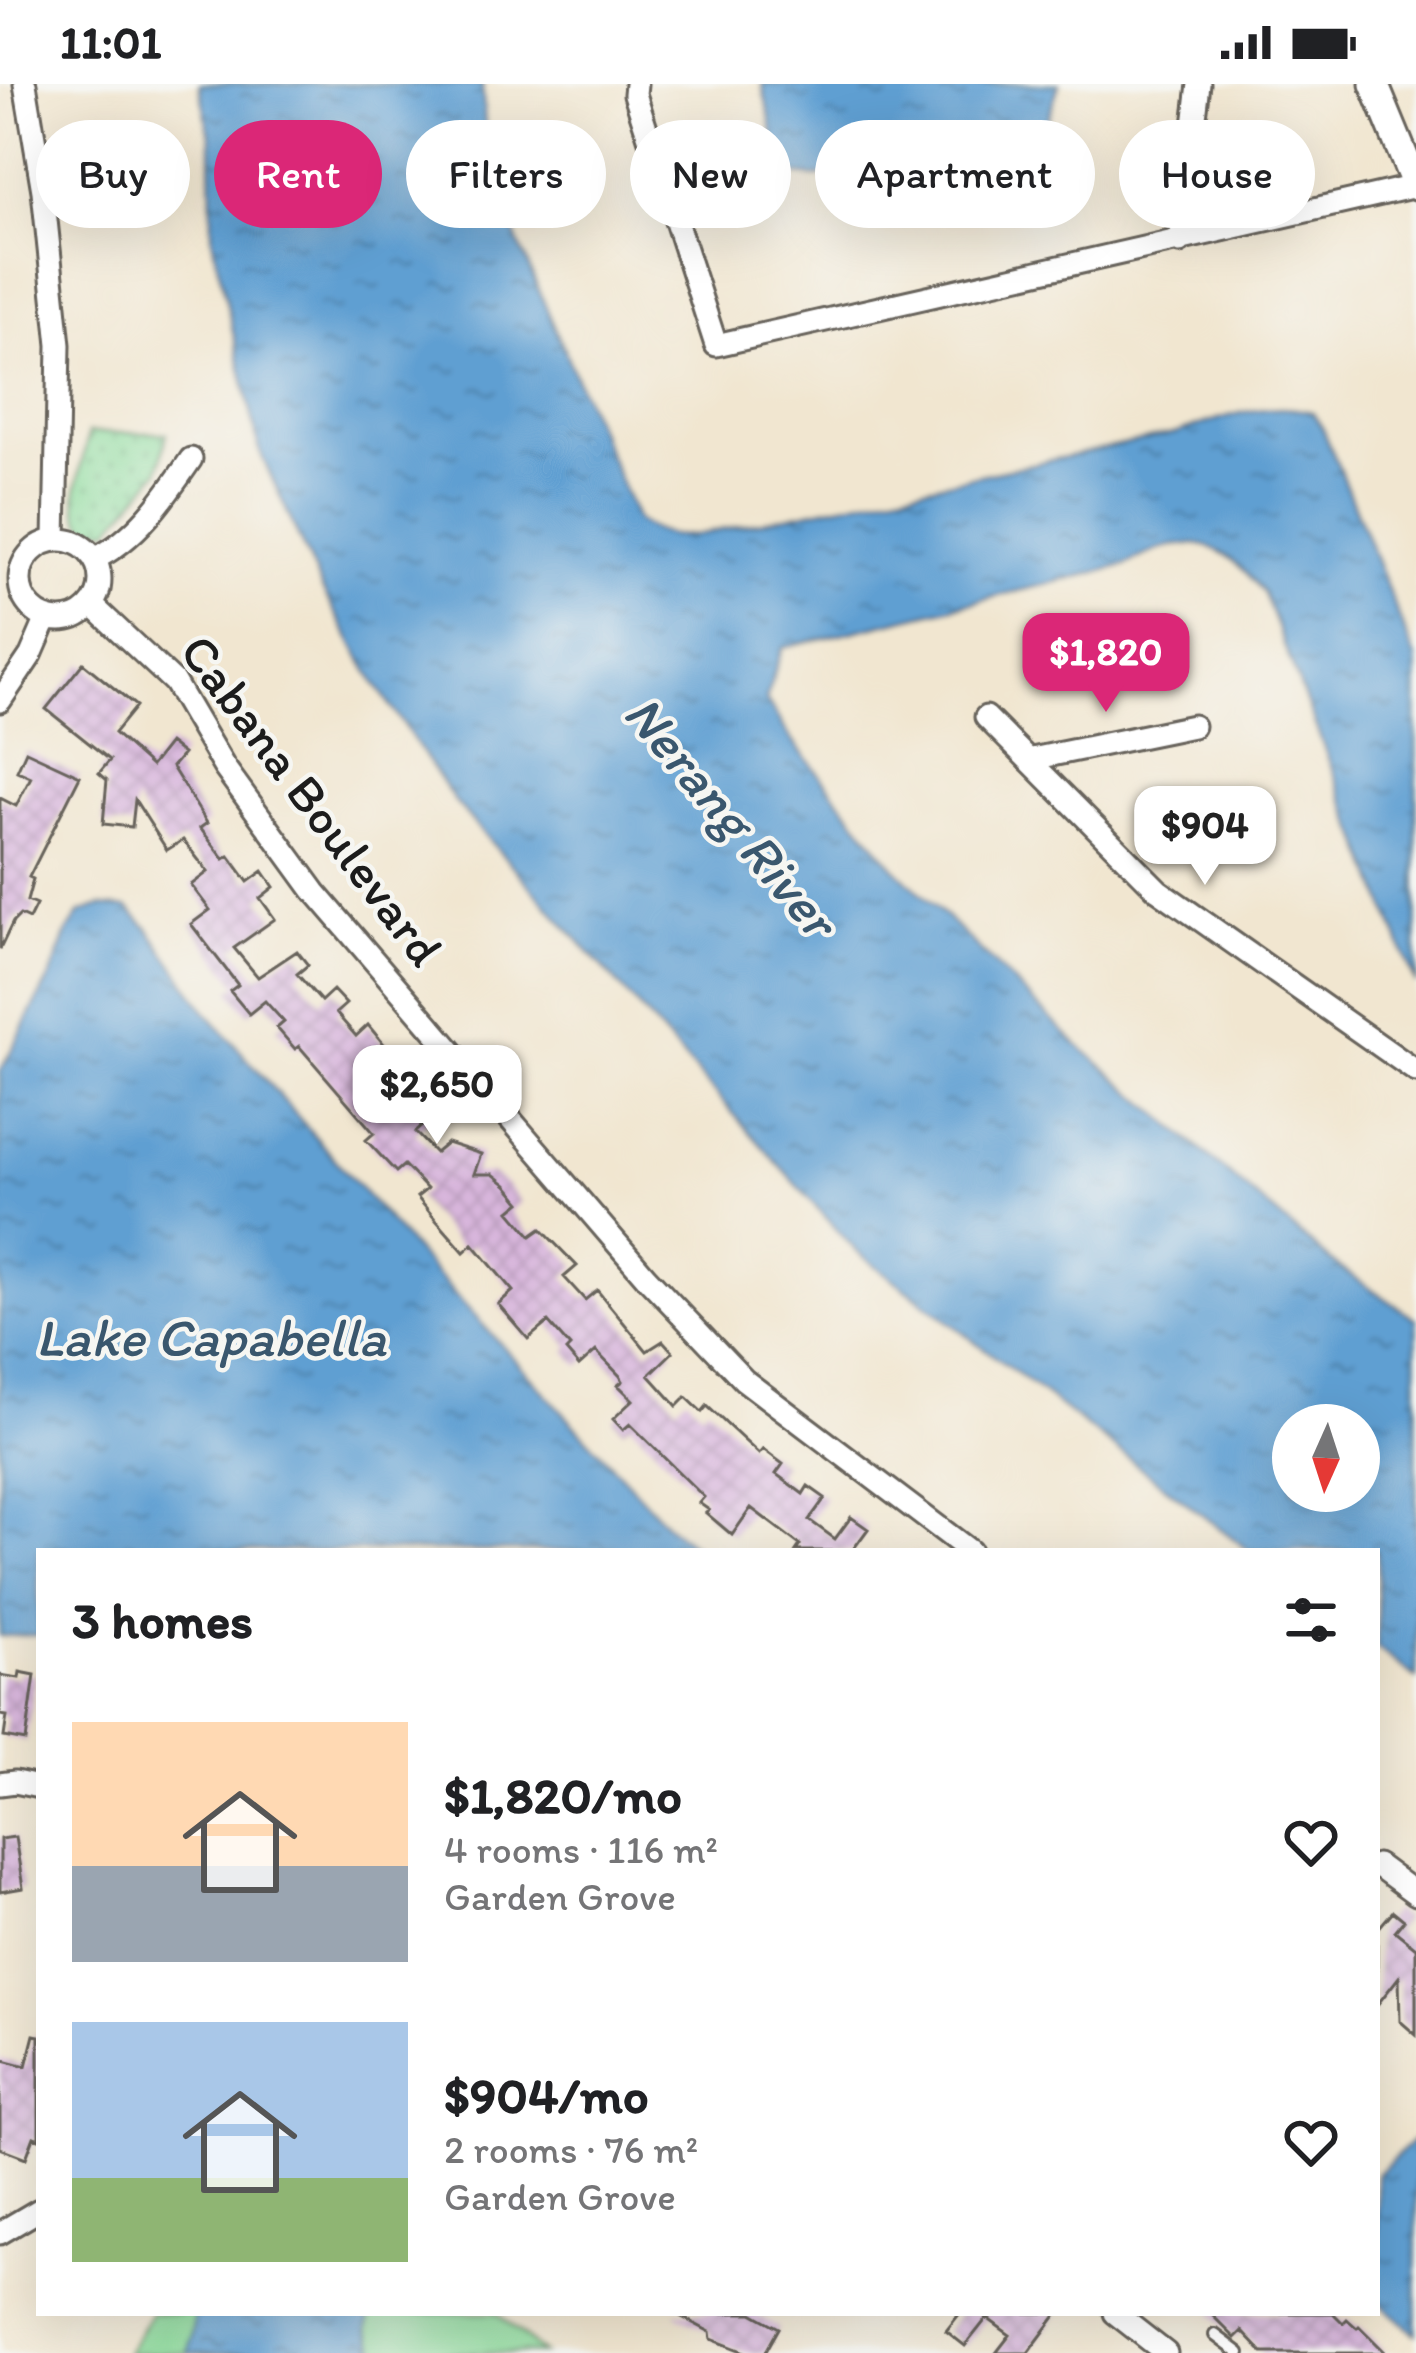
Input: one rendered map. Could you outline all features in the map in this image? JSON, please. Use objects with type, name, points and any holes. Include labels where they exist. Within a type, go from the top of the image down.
[{"type":"street","points":[[25,84],[43,191],[59,345],[55,541]]},
{"type":"street","points":[[636,84],[635,94],[716,345],[1416,186],[1374,84]]},
{"type":"street","points":[[1180,242],[1198,84]]},
{"type":"street","points":[[94,559],[117,549],[191,459]]},
{"type":"street","points":[[55,541],[77,544],[94,559],[100,586],[93,606],[75,617],[47,618],[22,593],[22,566],[41,545],[55,541]]},
{"type":"street","points":[[0,557],[22,566]]},
{"type":"street","name":"Cabana Boulevard","points":[[93,606],[174,682],[224,767],[315,892],[646,1277],[744,1380],[966,1548]]},
{"type":"street","points":[[0,701],[31,655],[47,618]]},
{"type":"street","points":[[986,717],[1158,890],[1416,1071]]},
{"type":"street","points":[[1032,760],[1193,726]]},
{"type":"street","points":[[0,1784],[36,1786]]},
{"type":"street","points":[[1380,1867],[1416,1894]]},
{"type":"street","points":[[0,2233],[36,2212]]},
{"type":"street","points":[[1118,2316],[1166,2353]]},
{"type":"lane","points":[[1215,2335],[1239,2353]]},
{"type":"green space","points":[[88,433],[167,433],[159,471],[110,529],[88,528],[77,508]]},
{"type":"green space","points":[[149,2316],[500,2316],[543,2353],[126,2353]]},
{"type":"water","name":"Nerang River","points":[[199,84],[482,84],[485,120],[406,120],[406,228],[512,228],[637,521],[662,533],[707,533],[1174,434],[1242,413],[1277,408],[1312,412],[1416,659],[1416,984],[1264,594],[1249,575],[1218,551],[1202,545],[1168,547],[1126,565],[782,648],[766,700],[791,739],[894,867],[1079,1046],[1332,1262],[1416,1319],[1416,1678],[1380,1650],[1380,1548],[1246,1548],[856,1251],[456,803],[375,683],[323,591],[260,452],[212,238],[211,140]]},
{"type":"water","points":[[762,84],[1059,84],[1045,120],[815,120],[815,177],[791,172],[791,120],[770,120]]},
{"type":"water","name":"Lake Capabella","points":[[101,906],[128,908],[148,928],[208,1014],[423,1260],[670,1528],[696,1548],[36,1548],[36,1635],[0,1636],[0,1072],[80,913]]},
{"type":"water","points":[[1416,2138],[1416,2334],[1380,2304],[1380,2171]]},
{"type":"water","points":[[194,2316],[370,2316],[368,2330],[378,2353],[188,2353]]},
{"type":"building","points":[[83,663],[136,706],[114,733],[151,766],[169,743],[183,754],[172,767],[207,823],[200,828],[248,882],[263,871],[274,887],[260,898],[275,919],[234,948],[258,977],[297,951],[308,965],[297,974],[321,1001],[333,990],[346,1004],[336,1013],[356,1036],[368,1025],[393,1055],[410,1065],[417,1059],[428,1072],[415,1082],[440,1110],[415,1132],[435,1153],[447,1143],[481,1154],[474,1174],[493,1174],[507,1185],[521,1202],[510,1211],[531,1236],[541,1229],[577,1266],[564,1277],[585,1300],[597,1290],[647,1351],[663,1341],[673,1352],[649,1375],[677,1406],[686,1397],[702,1412],[707,1406],[759,1454],[763,1449],[783,1464],[776,1474],[803,1494],[808,1486],[825,1498],[809,1520],[835,1539],[851,1517],[868,1529],[854,1548],[798,1548],[751,1508],[732,1535],[706,1513],[709,1510],[699,1503],[704,1497],[630,1424],[623,1430],[613,1419],[633,1400],[618,1385],[623,1381],[620,1376],[596,1351],[579,1366],[548,1322],[528,1339],[498,1304],[513,1291],[473,1244],[464,1252],[436,1220],[417,1197],[427,1189],[404,1165],[396,1172],[366,1140],[374,1133],[299,1046],[295,1049],[277,1028],[284,1022],[265,1001],[249,1014],[230,991],[238,985],[191,924],[210,910],[191,885],[208,872],[183,840],[167,850],[135,800],[132,827],[103,824],[107,780],[99,773],[110,760],[46,709]]},
{"type":"building","points":[[26,751],[80,776],[29,877],[33,879],[27,901],[36,905],[29,919],[20,915],[13,922],[0,949],[0,798],[16,806],[31,777],[17,771]]},
{"type":"building","points":[[20,1672],[35,1675],[26,1741],[4,1737],[7,1716],[0,1715],[0,1675],[19,1678]]},
{"type":"building","points":[[15,1837],[23,1888],[0,1892],[0,1839]]},
{"type":"building","points":[[1393,1911],[1404,1920],[1395,1931],[1416,1948],[1416,2035],[1400,2021],[1399,1977],[1380,2001],[1380,1926]]},
{"type":"building","points":[[36,2035],[36,2138],[26,2158],[0,2148],[0,2059],[26,2066]]},
{"type":"building","points":[[680,2316],[757,2316],[779,2328],[765,2353],[747,2353],[711,2339],[710,2332]]},
{"type":"building","points":[[958,2316],[1056,2316],[1028,2353],[996,2353],[1010,2335],[987,2318],[965,2346],[946,2331]]},
{"type":"building","points":[[1213,2316],[1336,2316],[1343,2323],[1347,2319],[1359,2326],[1386,2353],[1263,2353],[1242,2331],[1235,2338]]}]
